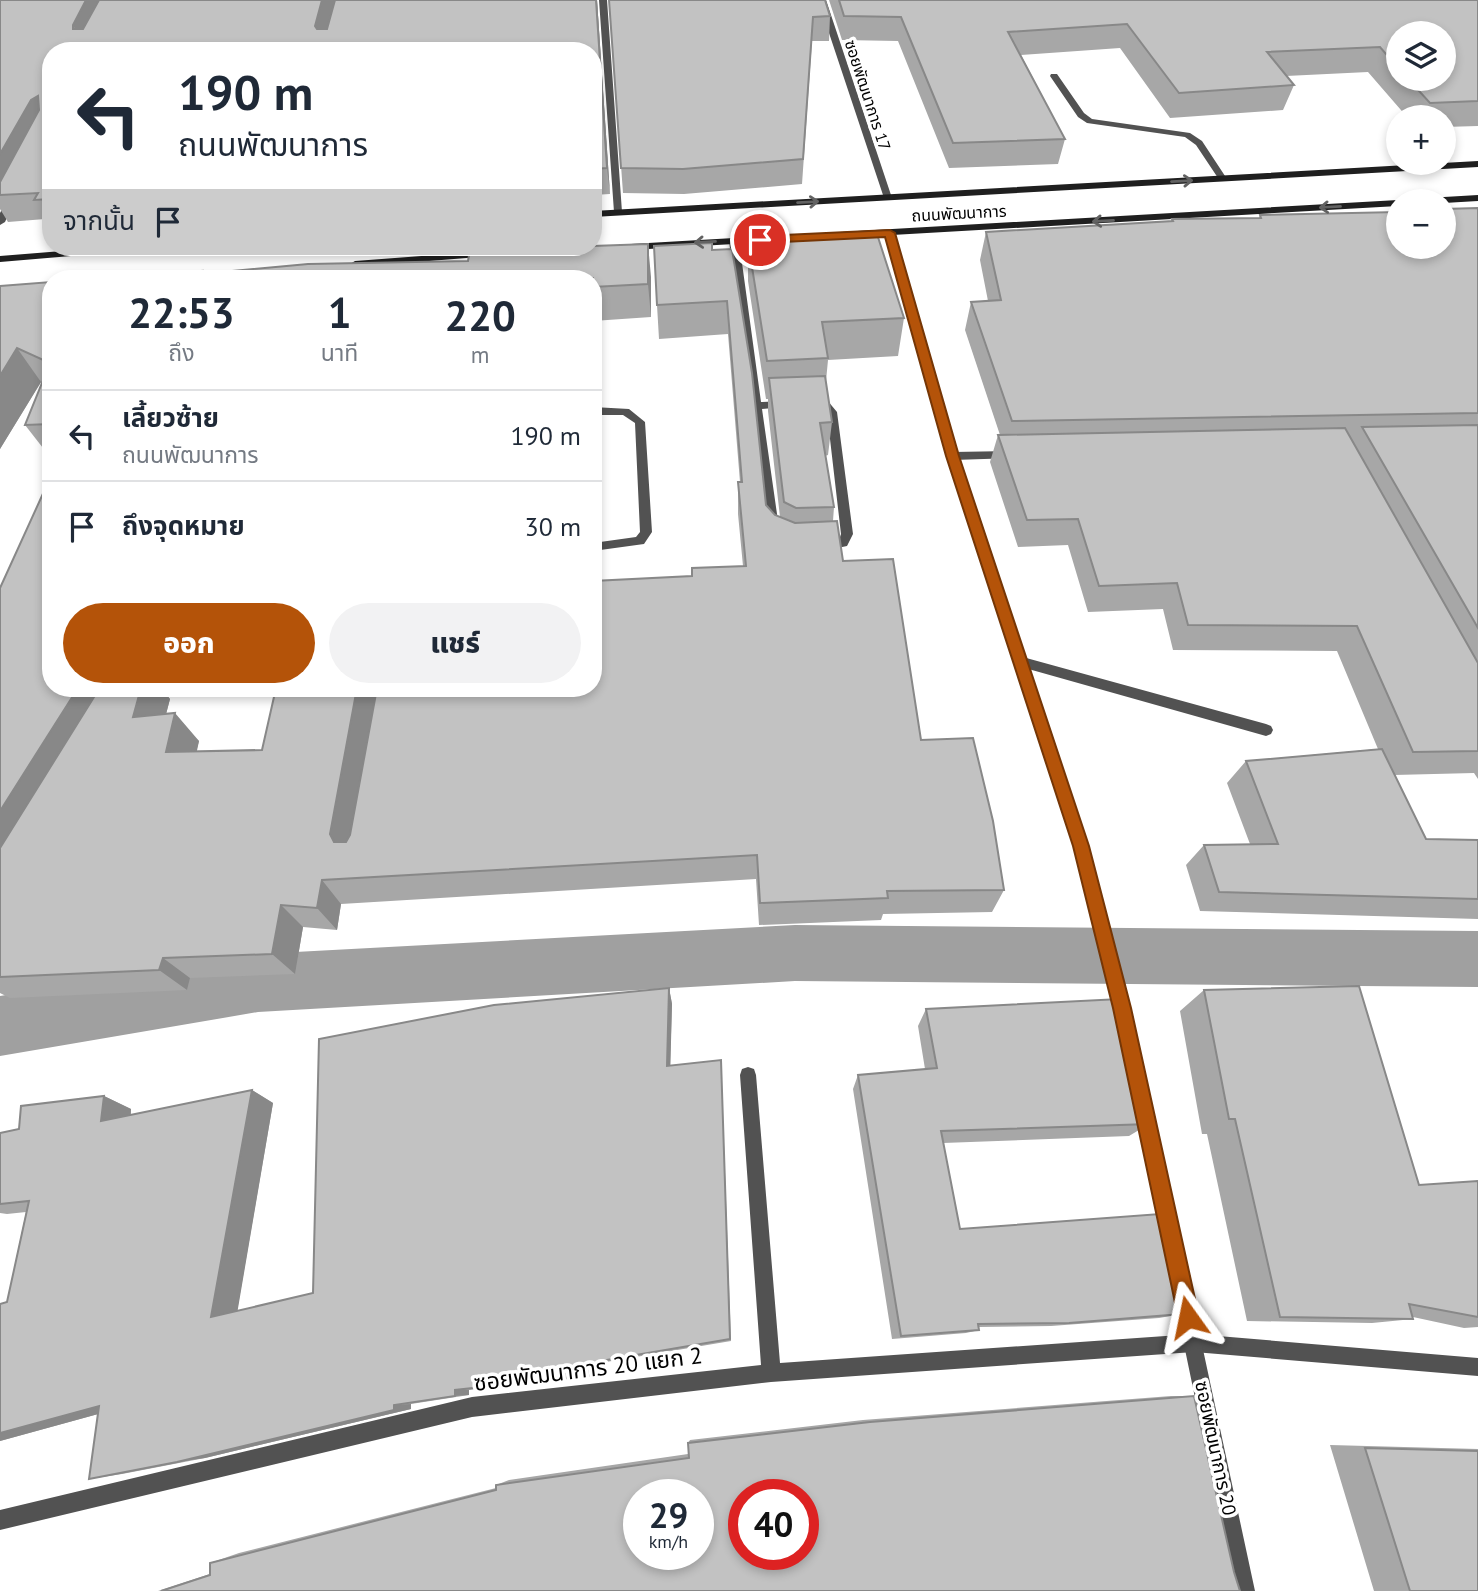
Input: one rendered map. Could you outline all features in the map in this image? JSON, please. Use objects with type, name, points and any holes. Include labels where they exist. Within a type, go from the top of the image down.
[{"type":"main road","name":"ถนนพัฒนาการ","points":[[602,213],[1478,164]]},
{"type":"main road","points":[[1456,199],[1478,198]]},
{"type":"main road","name":"ถนนพัฒนาการ","points":[[613,247],[1386,204]]},
{"type":"main road","points":[[0,259],[42,255]]},
{"type":"main road","points":[[342,265],[465,256]]},
{"type":"street","points":[[603,0],[618,212]]},
{"type":"street","name":"ซอยพัฒนาการ 17","points":[[822,0],[888,198]]},
{"type":"street","points":[[1054,76],[1081,115],[1090,121],[1187,135],[1199,143],[1223,179]]},
{"type":"street","points":[[0,222],[19,186]]},
{"type":"street","points":[[890,233],[953,456],[1081,846],[1128,1035]]},
{"type":"street","points":[[734,241],[759,406],[774,537]]},
{"type":"street","points":[[463,267],[465,256]]},
{"type":"street","points":[[759,406],[823,402],[832,412],[847,534],[843,543],[834,547],[811,547]]},
{"type":"street","points":[[602,411],[625,411],[640,422],[646,532],[640,541],[602,546]]},
{"type":"street","points":[[953,456],[1020,455]]},
{"type":"street","points":[[1019,661],[1266,730]]},
{"type":"street","points":[[134,699],[139,697]]},
{"type":"street","points":[[748,1075],[771,1373]]},
{"type":"street","name":"ซอยพัฒนาการ 20","points":[[1139,1088],[1245,1591]]},
{"type":"street","name":"ซอยพัฒนาการ 20 แยก 2","points":[[0,1520],[472,1407],[771,1373],[1194,1343],[1478,1367]]},
{"type":"building","points":[[0,0],[86,0],[73,25],[73,29],[83,29],[99,0],[322,0],[315,26],[317,29],[327,29],[335,0],[596,0],[599,42],[42,42],[42,200],[34,200],[38,193],[0,195],[0,182],[39,110],[38,96],[31,100],[0,154]]},
{"type":"building","points":[[609,0],[825,0],[830,16],[813,17],[803,159],[683,169],[621,168]]},
{"type":"building","points":[[839,0],[1478,0],[1478,101],[1430,103],[1419,91],[1456,91],[1456,21],[1386,21],[1386,54],[1380,47],[1267,52],[1294,85],[1179,93],[1127,24],[1008,32],[1065,139],[953,143],[901,17],[844,16]]},
{"type":"building","points":[[602,92],[607,168],[602,168]]},
{"type":"building","points":[[1478,208],[1478,413],[1012,421],[971,302],[1001,300],[986,232],[1173,221],[1172,219],[1386,212],[1386,259],[1456,259],[1456,209]]},
{"type":"building","points":[[877,234],[904,318],[822,322],[828,358],[767,361],[748,242]]},
{"type":"building","points":[[712,243],[712,250],[732,249],[752,373],[766,505],[775,515],[795,523],[837,521],[843,561],[893,559],[921,740],[973,738],[993,821],[1004,890],[887,891],[888,898],[760,903],[757,855],[322,880],[317,908],[281,905],[272,954],[163,958],[159,970],[0,977],[0,848],[94,697],[139,697],[133,717],[175,713],[166,752],[262,750],[274,697],[355,697],[330,834],[334,842],[346,842],[350,835],[375,697],[602,697],[602,581],[692,576],[692,568],[746,566],[727,301],[657,305],[654,246]]},
{"type":"building","points":[[648,244],[648,284],[602,287],[602,270],[243,270],[308,264],[468,261],[469,256],[602,256],[602,246]]},
{"type":"building","points":[[42,283],[42,359],[17,348],[0,376],[0,286]]},
{"type":"building","points":[[825,376],[832,422],[820,423],[834,507],[796,508],[784,502],[769,378]]},
{"type":"building","points":[[42,383],[42,424],[25,425]]},
{"type":"building","points":[[1478,425],[1478,628],[1362,427]]},
{"type":"building","points":[[1345,428],[1478,663],[1478,751],[1413,752],[1357,626],[1188,625],[1177,583],[1099,586],[1078,519],[1027,520],[998,435]]},
{"type":"building","points":[[42,496],[42,697],[72,697],[0,811],[0,588]]},
{"type":"building","points":[[1382,749],[1426,839],[1478,840],[1478,899],[1219,892],[1204,845],[1278,844],[1246,761]]},
{"type":"building","points":[[1359,986],[1419,1185],[1478,1181],[1478,1317],[1409,1304],[1413,1319],[1280,1317],[1235,1119],[1229,1119],[1204,990]]},
{"type":"building","points":[[669,988],[667,1066],[721,1060],[730,1339],[600,1361],[599,1374],[455,1390],[455,1396],[394,1405],[394,1410],[177,1462],[89,1479],[99,1406],[0,1433],[0,1304],[7,1302],[29,1201],[0,1204],[0,1133],[19,1129],[21,1106],[104,1096],[101,1121],[252,1090],[211,1317],[313,1293],[319,1039],[494,1005]]},
{"type":"building","points":[[1120,999],[1149,1124],[941,1131],[960,1229],[1160,1214],[1182,1314],[1069,1323],[978,1324],[979,1330],[901,1336],[858,1075],[937,1068],[926,1009]]},
{"type":"building","points":[[1194,1396],[1240,1591],[161,1591],[210,1575],[210,1563],[496,1490],[496,1485],[689,1458],[688,1443],[870,1422]]},
{"type":"building","points":[[1365,1448],[1478,1451],[1478,1591],[1410,1591]]},
{"type":"waterway","points":[[0,1026],[258,983],[795,953],[1478,959]]},
{"type":"route","points":[[760,240],[890,233],[953,456],[1081,846],[1122,1008],[1188,1317]]}]
